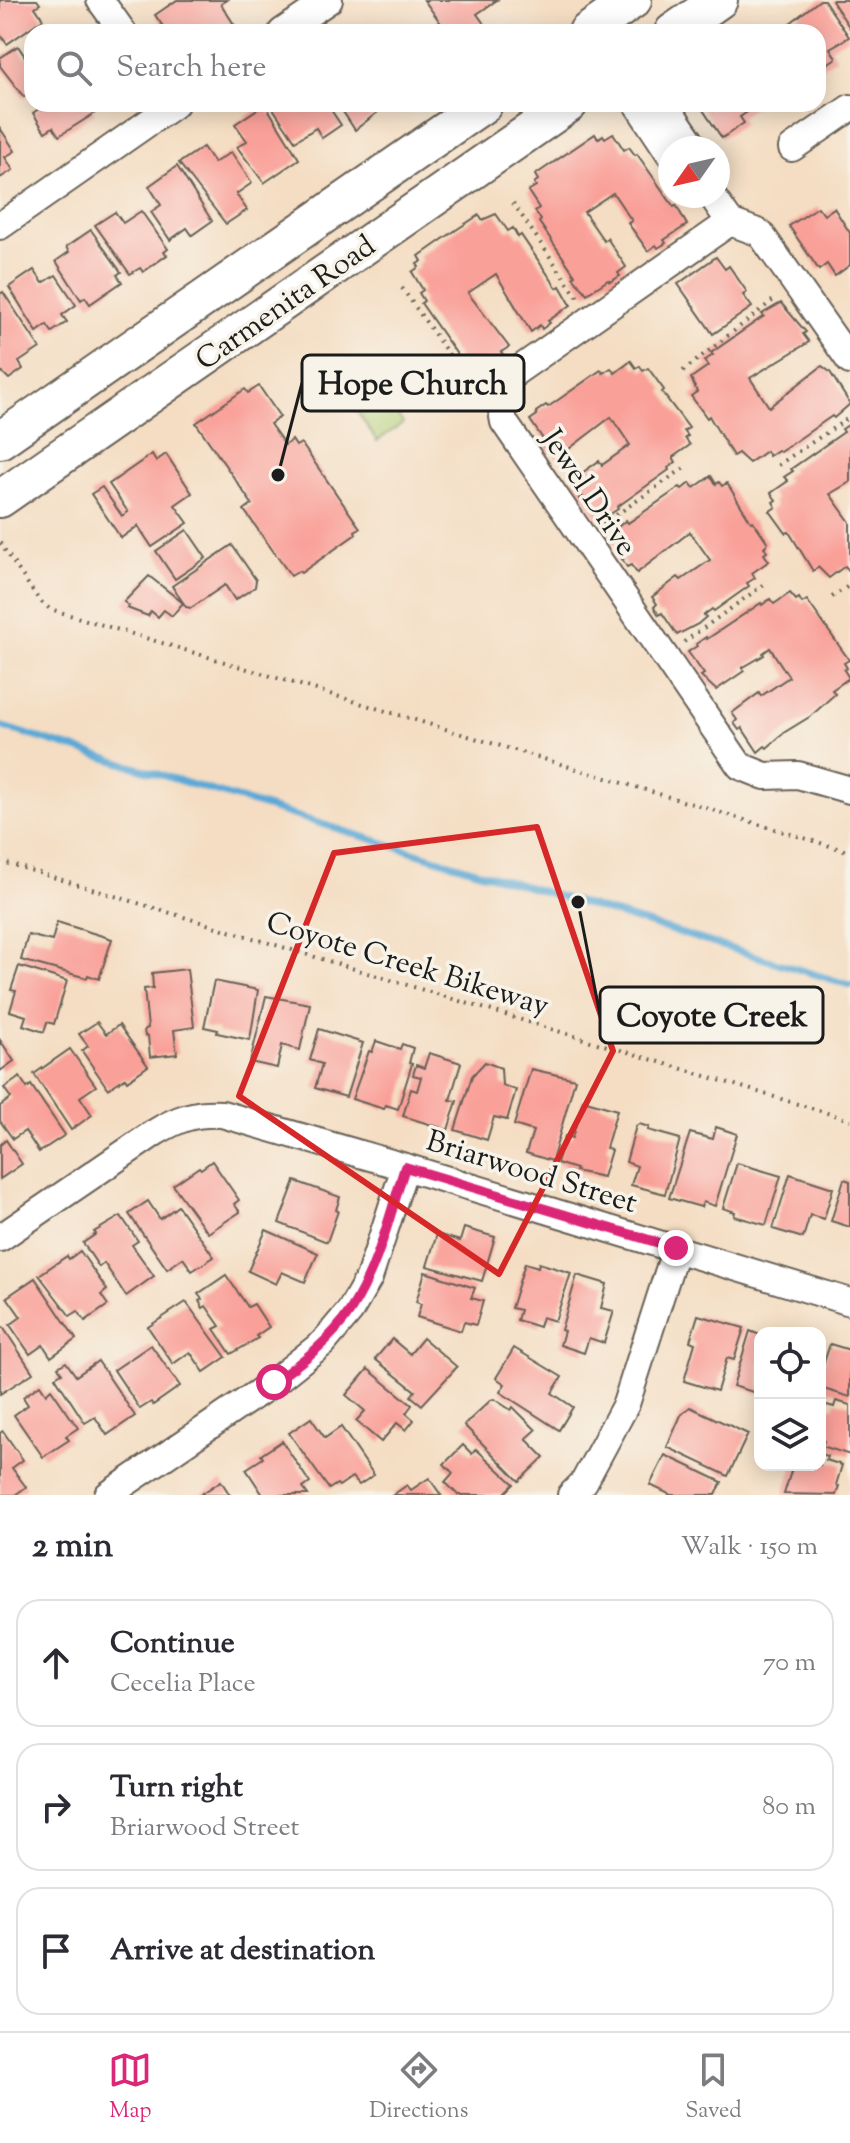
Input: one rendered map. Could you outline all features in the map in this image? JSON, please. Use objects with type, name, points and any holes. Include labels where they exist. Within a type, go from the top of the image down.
[{"type":"main road","points":[[684,24],[719,0]]},
{"type":"main road","points":[[601,24],[628,9]]},
{"type":"main road","name":"Carmenita Road","points":[[0,440],[472,112]]},
{"type":"main road","name":"Carmenita Road","points":[[0,499],[557,112]]},
{"type":"street","points":[[100,0],[117,24]]},
{"type":"street","points":[[294,24],[329,0]]},
{"type":"street","points":[[792,148],[850,108]]},
{"type":"street","points":[[0,226],[163,112]]},
{"type":"street","points":[[642,112],[658,136]]},
{"type":"street","points":[[670,112],[687,136]]},
{"type":"street","points":[[720,208],[730,222],[760,233],[850,361]]},
{"type":"street","points":[[499,394],[514,373],[730,222]]},
{"type":"street","name":"Jewel Drive","points":[[499,394],[504,422],[740,766],[765,776],[798,775],[850,790]]},
{"type":"street","name":"Briarwood Street","points":[[0,1238],[175,1120],[193,1115],[222,1114],[850,1302]]},
{"type":"street","points":[[108,1495],[274,1382],[323,1343],[350,1311],[369,1278],[405,1167]]},
{"type":"street","points":[[571,1495],[584,1482],[626,1404],[676,1248]]},
{"type":"path","points":[[513,203],[592,318]]},
{"type":"path","points":[[683,371],[795,283]]},
{"type":"path","points":[[402,288],[466,379],[499,394]]},
{"type":"path","points":[[778,465],[850,417]]},
{"type":"path","points":[[582,538],[687,466]]},
{"type":"path","points":[[0,543],[39,600],[50,609],[850,852]]},
{"type":"path","points":[[664,657],[766,583]]},
{"type":"path","points":[[832,597],[850,585]]},
{"type":"path","name":"Coyote Creek Bikeway","points":[[0,861],[850,1120]]},
{"type":"highlighted area","points":[[537,827],[613,1051],[499,1274],[239,1096],[334,853]]},
{"type":"green space","points":[[379,387],[403,423],[377,441],[353,405]]},
{"type":"building","points":[[0,0],[37,0],[40,4],[35,7],[43,19],[36,24],[24,24],[24,32],[7,44],[0,34]]},
{"type":"building","points":[[177,0],[227,0],[221,4],[234,24],[161,24],[155,15]]},
{"type":"building","points":[[424,0],[497,0],[477,14],[484,24],[437,24],[440,22]]},
{"type":"building","points":[[824,0],[849,37],[830,48],[836,58],[826,65],[826,24],[789,24]]},
{"type":"building","points":[[850,0],[850,28],[832,1]]},
{"type":"building","points":[[18,46],[24,55],[24,97],[0,66],[0,58]]},
{"type":"building","points":[[253,112],[270,112],[299,159],[264,183],[237,147],[247,141],[235,124]]},
{"type":"building","points":[[275,112],[332,112],[341,125],[322,138],[316,128],[295,141]]},
{"type":"building","points":[[343,112],[378,112],[355,130]]},
{"type":"building","points":[[704,112],[747,112],[740,117],[744,123],[721,136]]},
{"type":"building","points":[[33,113],[95,113],[59,136],[53,127],[45,132]]},
{"type":"building","points":[[0,128],[15,151],[5,157],[13,170],[0,178]]},
{"type":"building","points":[[613,133],[624,150],[629,147],[637,154],[658,184],[658,208],[678,208],[687,225],[664,240],[666,243],[648,251],[628,223],[632,221],[613,193],[584,212],[604,241],[607,238],[626,267],[618,273],[620,276],[587,294],[539,222],[541,220],[535,211],[539,208],[528,191],[536,186],[534,183],[538,180],[535,175],[595,134],[598,139],[603,135],[605,138]]},
{"type":"building","points":[[203,147],[214,163],[231,152],[252,183],[236,194],[247,210],[226,224],[179,163]]},
{"type":"building","points":[[177,166],[212,221],[192,235],[187,228],[170,240],[151,212],[161,205],[149,186]]},
{"type":"building","points":[[818,207],[824,215],[834,208],[850,233],[850,265],[835,276],[827,264],[819,270],[789,226]]},
{"type":"building","points":[[141,211],[168,249],[164,252],[167,255],[143,272],[140,268],[130,274],[95,225],[115,212],[123,223]]},
{"type":"building","points":[[496,214],[508,231],[513,228],[518,237],[521,235],[571,305],[542,329],[540,325],[531,332],[496,274],[468,293],[509,347],[501,352],[504,356],[471,375],[466,367],[463,369],[456,358],[458,356],[421,303],[424,301],[419,293],[423,290],[412,272],[422,261],[419,256],[456,230],[479,215],[482,220]]},
{"type":"building","points":[[91,230],[121,272],[117,275],[122,282],[90,304],[85,297],[81,300],[56,261],[69,252],[66,247]]},
{"type":"building","points":[[716,257],[725,269],[729,266],[747,292],[743,295],[752,307],[713,334],[678,284]]},
{"type":"building","points":[[34,270],[43,283],[56,275],[76,305],[62,315],[67,322],[52,332],[47,325],[37,332],[9,287]]},
{"type":"building","points":[[3,292],[40,348],[19,362],[23,369],[9,379],[0,370],[0,294]]},
{"type":"building","points":[[781,303],[806,332],[803,334],[809,342],[750,378],[769,407],[822,366],[830,372],[850,404],[834,418],[832,416],[780,452],[778,450],[769,456],[766,451],[749,463],[738,453],[733,456],[709,416],[707,418],[691,396],[697,392],[691,378],[708,366],[704,361],[713,355],[711,353]]},
{"type":"building","points":[[631,361],[643,371],[648,368],[664,390],[662,392],[689,428],[684,431],[690,445],[673,457],[676,462],[669,470],[618,509],[598,519],[583,497],[580,499],[574,491],[578,488],[572,480],[599,461],[602,465],[630,445],[611,417],[557,458],[542,444],[545,442],[530,420],[537,415],[536,412],[601,370],[603,373],[611,368],[615,373]]},
{"type":"building","points":[[259,386],[280,417],[270,424],[285,445],[292,440],[296,446],[301,443],[360,528],[301,573],[299,571],[291,576],[244,510],[252,504],[196,423],[245,389],[248,393]]},
{"type":"building","points":[[850,424],[850,482],[830,494],[850,522],[850,572],[845,566],[829,578],[818,567],[813,571],[789,532],[786,533],[770,511],[776,507],[771,493],[788,481],[784,477],[793,471],[791,469],[844,432],[842,429]]},
{"type":"building","points":[[152,454],[156,461],[166,454],[192,493],[175,505],[188,523],[152,547],[138,526],[121,538],[91,494],[102,487],[122,516],[128,512],[109,484]]},
{"type":"building","points":[[711,476],[716,484],[719,482],[722,486],[727,483],[753,521],[768,543],[764,554],[769,561],[752,573],[755,578],[747,583],[749,586],[714,611],[712,609],[698,624],[677,635],[662,613],[659,615],[652,597],[678,577],[681,580],[710,560],[690,532],[637,573],[631,565],[627,567],[609,535],[626,520],[628,523],[680,487],[682,489],[690,483],[694,488]]},
{"type":"building","points":[[187,530],[206,558],[175,579],[156,551]]},
{"type":"building","points":[[232,545],[256,580],[255,587],[235,600],[225,585],[191,608],[186,607],[172,586]]},
{"type":"building","points":[[149,576],[183,603],[172,616],[164,610],[158,617],[151,611],[148,616],[127,608],[129,606],[124,602]]},
{"type":"building","points":[[790,593],[802,603],[807,600],[849,660],[844,663],[847,668],[844,670],[849,678],[832,690],[835,694],[811,716],[758,752],[742,728],[739,730],[734,723],[737,720],[732,713],[759,693],[761,696],[789,677],[770,648],[716,690],[701,676],[704,674],[688,652],[706,637],[761,603],[770,599],[774,604]]},
{"type":"building","points":[[57,922],[112,939],[99,979],[21,960],[28,935],[52,941]]},
{"type":"building","points":[[19,966],[67,981],[54,1024],[47,1022],[44,1032],[23,1025],[26,1016],[10,1011],[16,991],[11,990]]},
{"type":"building","points":[[187,969],[194,1027],[174,1030],[177,1054],[150,1057],[148,1036],[145,1036],[144,1030],[148,1028],[144,989],[153,988],[152,973]]},
{"type":"building","points":[[214,981],[258,990],[250,1040],[204,1027]]},
{"type":"building","points":[[266,996],[310,1004],[300,1050],[282,1045],[277,1068],[250,1062]]},
{"type":"building","points":[[97,1022],[106,1034],[119,1025],[148,1066],[127,1081],[125,1078],[108,1089],[82,1051],[88,1046],[79,1034]]},
{"type":"building","points":[[319,1029],[363,1043],[346,1097],[315,1088],[322,1064],[310,1060]]},
{"type":"building","points":[[0,1040],[14,1061],[0,1071]]},
{"type":"building","points":[[376,1041],[400,1049],[402,1044],[413,1048],[409,1063],[412,1064],[398,1109],[386,1105],[384,1109],[352,1099],[369,1051],[372,1052]]},
{"type":"building","points":[[70,1049],[96,1086],[80,1097],[92,1115],[71,1130],[34,1074]]},
{"type":"building","points":[[429,1053],[461,1063],[450,1100],[457,1101],[448,1130],[403,1116],[411,1089],[417,1091],[421,1077],[413,1075],[416,1065],[424,1068]]},
{"type":"building","points":[[485,1062],[501,1068],[502,1085],[516,1090],[507,1120],[494,1117],[487,1140],[455,1130],[472,1076]]},
{"type":"building","points":[[531,1069],[575,1079],[552,1161],[526,1153],[533,1131],[514,1125]]},
{"type":"building","points":[[20,1077],[27,1088],[31,1085],[65,1135],[39,1152],[25,1131],[13,1139],[0,1121],[0,1106],[11,1098],[4,1088]]},
{"type":"building","points":[[583,1100],[617,1110],[606,1148],[611,1150],[603,1177],[575,1171],[557,1163],[565,1136],[572,1138]]},
{"type":"building","points":[[639,1124],[649,1127],[648,1130],[680,1139],[665,1194],[631,1185],[637,1166],[626,1162]]},
{"type":"building","points":[[716,1127],[737,1134],[715,1206],[703,1202],[701,1207],[669,1198],[690,1133],[713,1139]]},
{"type":"building","points":[[6,1140],[22,1164],[0,1179],[0,1145]]},
{"type":"building","points":[[212,1161],[239,1200],[234,1204],[240,1212],[208,1233],[173,1185]]},
{"type":"building","points":[[737,1163],[781,1176],[766,1225],[734,1216],[735,1212],[723,1208]]},
{"type":"building","points":[[790,1174],[833,1188],[824,1219],[810,1215],[803,1238],[773,1229]]},
{"type":"building","points":[[844,1179],[850,1181],[850,1227],[831,1221]]},
{"type":"building","points":[[295,1181],[340,1197],[327,1242],[279,1223]]},
{"type":"building","points":[[148,1201],[160,1219],[178,1206],[214,1257],[192,1271],[183,1258],[167,1269],[129,1214]]},
{"type":"building","points":[[121,1216],[138,1241],[132,1245],[154,1276],[126,1296],[104,1263],[99,1267],[83,1243],[96,1234],[94,1232]]},
{"type":"building","points":[[464,1228],[495,1237],[482,1281],[427,1266],[437,1234],[460,1241]]},
{"type":"building","points":[[266,1230],[318,1253],[305,1282],[282,1272],[276,1284],[248,1271]]},
{"type":"building","points":[[80,1251],[107,1290],[101,1295],[108,1305],[85,1321],[78,1311],[70,1316],[39,1275]]},
{"type":"building","points":[[525,1263],[538,1267],[539,1263],[571,1273],[555,1321],[542,1317],[539,1327],[517,1320],[520,1310],[511,1308]]},
{"type":"building","points":[[425,1272],[475,1288],[471,1298],[483,1301],[476,1325],[464,1322],[461,1331],[417,1317],[421,1304],[416,1302]]},
{"type":"building","points":[[226,1275],[248,1307],[254,1304],[269,1327],[256,1336],[258,1338],[231,1354],[214,1329],[220,1326],[206,1306],[203,1308],[198,1294]]},
{"type":"building","points":[[577,1275],[607,1284],[601,1308],[614,1311],[604,1343],[589,1338],[584,1353],[560,1345],[564,1331],[561,1330]]},
{"type":"building","points":[[35,1278],[76,1339],[51,1357],[43,1345],[30,1354],[10,1325],[21,1317],[7,1297]]},
{"type":"building","points":[[186,1302],[226,1357],[204,1372],[190,1352],[173,1364],[148,1327]]},
{"type":"building","points":[[698,1315],[744,1328],[734,1360],[727,1358],[717,1391],[684,1381],[695,1343],[690,1341]]},
{"type":"building","points":[[3,1327],[33,1373],[0,1394],[0,1329]]},
{"type":"building","points":[[750,1331],[754,1333],[754,1392],[733,1386]]},
{"type":"building","points":[[423,1338],[457,1367],[422,1405],[411,1396],[415,1391],[375,1359],[392,1339],[410,1354]]},
{"type":"building","points":[[830,1344],[850,1350],[850,1397],[826,1390],[826,1356]]},
{"type":"building","points":[[151,1345],[180,1386],[153,1405],[151,1402],[140,1409],[114,1370]]},
{"type":"building","points":[[514,1348],[562,1377],[552,1393],[573,1407],[559,1430],[500,1392],[505,1384],[496,1378]]},
{"type":"building","points":[[98,1361],[135,1416],[107,1435],[95,1417],[85,1423],[55,1377],[62,1373],[58,1367],[66,1362],[76,1376]]},
{"type":"building","points":[[368,1369],[412,1405],[406,1413],[414,1420],[406,1430],[397,1423],[381,1442],[356,1421],[365,1411],[346,1395]]},
{"type":"building","points":[[40,1385],[46,1394],[51,1389],[78,1428],[66,1436],[69,1440],[43,1457],[14,1415],[28,1405],[23,1397]]},
{"type":"building","points":[[494,1399],[511,1410],[513,1407],[536,1430],[526,1439],[544,1457],[519,1481],[464,1425]]},
{"type":"building","points":[[836,1401],[850,1405],[850,1455],[826,1447],[826,1405],[834,1407]]},
{"type":"building","points":[[690,1407],[748,1434],[728,1476],[667,1447],[681,1415]]},
{"type":"building","points":[[311,1418],[325,1438],[341,1427],[374,1475],[359,1485],[352,1477],[329,1489],[289,1433]]},
{"type":"building","points":[[3,1431],[23,1460],[12,1468],[26,1487],[15,1495],[0,1495],[0,1433]]},
{"type":"building","points":[[282,1441],[310,1483],[303,1488],[308,1495],[263,1495],[246,1469]]},
{"type":"building","points":[[463,1445],[472,1454],[476,1449],[514,1484],[503,1495],[458,1495],[445,1482],[453,1473],[444,1464]]},
{"type":"building","points":[[665,1455],[722,1482],[716,1495],[671,1495],[650,1485]]},
{"type":"building","points":[[826,1460],[842,1465],[836,1495],[784,1494],[791,1471],[826,1471]]},
{"type":"building","points":[[429,1478],[441,1495],[393,1495],[407,1485],[411,1490]]},
{"type":"building","points":[[221,1481],[230,1495],[200,1495]]},
{"type":"waterway","points":[[0,726],[850,985]]},
{"type":"place","name":"Hope Church","points":[[278,475]]},
{"type":"place","name":"Coyote Creek","points":[[578,902]]},
{"type":"route","points":[[274,1382],[323,1343],[350,1311],[369,1278],[405,1167],[676,1248]]}]
